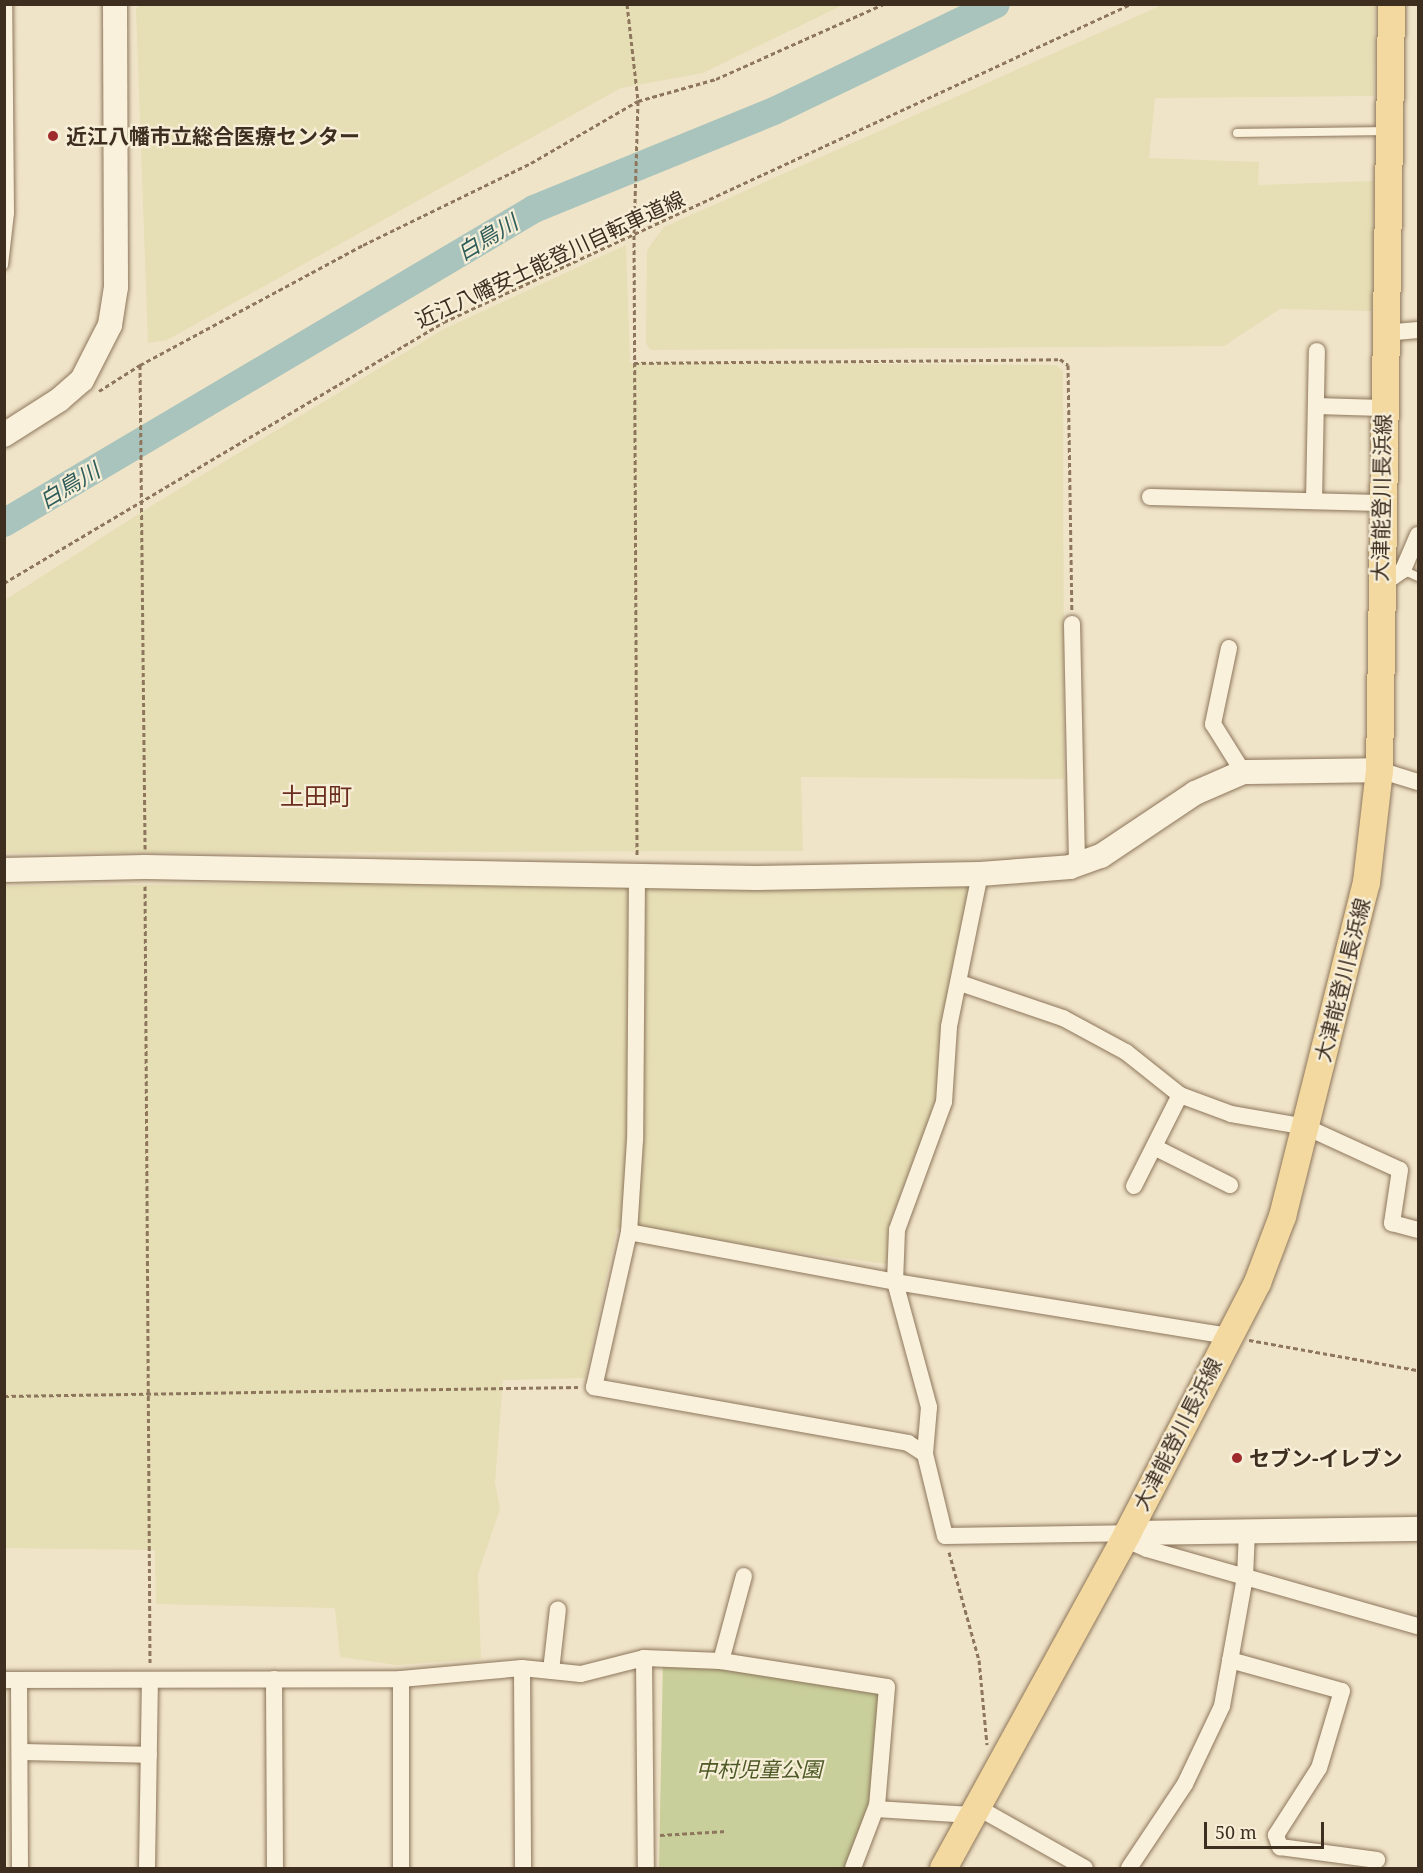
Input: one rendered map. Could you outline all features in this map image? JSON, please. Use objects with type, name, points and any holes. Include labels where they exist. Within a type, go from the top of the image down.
[{"type":"main road","name":"大津能登川長浜線","points":[[943,1869],[997,1766],[1127,1533],[1227,1336],[1257,1282],[1282,1216],[1366,882],[1379,770],[1381,503],[1391,4]]},
{"type":"street","points":[[4,435],[59,400],[82,380],[110,325],[116,287],[115,4]]},
{"type":"street","points":[[1384,333],[1419,330]]},
{"type":"street","points":[[1314,501],[1317,351]]},
{"type":"street","points":[[1316,406],[1383,408]]},
{"type":"street","points":[[1150,497],[1381,503]]},
{"type":"street","points":[[1380,586],[1411,574],[1419,535]]},
{"type":"street","points":[[1072,624],[1077,864]]},
{"type":"street","points":[[1229,648],[1213,724],[1243,772]]},
{"type":"street","points":[[4,870],[145,867],[637,874],[757,878],[980,874],[1077,864],[1101,856],[1195,793],[1243,772],[1379,770],[1419,782]]},
{"type":"street","points":[[637,874],[635,1140],[628,1232],[594,1387],[908,1443],[925,1454]]},
{"type":"street","points":[[980,874],[960,983],[949,1028],[944,1102],[897,1230],[895,1282],[929,1407],[925,1454],[945,1536],[1419,1529]]},
{"type":"street","points":[[960,983],[1063,1018],[1126,1052],[1180,1095],[1231,1114],[1306,1127],[1400,1170],[1392,1223],[1419,1230]]},
{"type":"street","points":[[1134,1186],[1180,1095]]},
{"type":"street","points":[[1154,1147],[1230,1185]]},
{"type":"street","points":[[628,1232],[895,1282],[1227,1336]]},
{"type":"street","points":[[1129,1869],[1208,1740],[1222,1706],[1245,1577],[1247,1532]]},
{"type":"street","points":[[1127,1533],[1133,1543],[1147,1549],[1419,1626]]},
{"type":"street","points":[[721,1661],[744,1576]]},
{"type":"street","points":[[551,1671],[558,1609]]},
{"type":"street","points":[[644,1658],[646,1869]]},
{"type":"street","points":[[20,1869],[20,1752],[12,1680],[401,1678],[522,1668],[582,1674],[644,1658],[721,1661],[886,1687],[876,1809],[852,1869]]},
{"type":"street","points":[[1230,1660],[1342,1691],[1319,1768],[1276,1835],[1280,1847],[1377,1860]]},
{"type":"street","points":[[522,1668],[523,1869]]},
{"type":"street","points":[[274,1678],[275,1869]]},
{"type":"street","points":[[401,1678],[401,1869]]},
{"type":"street","points":[[147,1869],[150,1680]]},
{"type":"street","points":[[20,1752],[149,1755]]},
{"type":"street","points":[[876,1809],[973,1811],[1085,1869]]},
{"type":"lane","points":[[4,265],[10,213],[8,4]]},
{"type":"lane","points":[[1237,133],[1388,131]]},
{"type":"path","points":[[627,4],[638,101],[634,236],[637,874]]},
{"type":"path","points":[[150,1680],[140,365],[363,245],[531,163],[638,101],[716,79],[884,4]]},
{"type":"path","name":"近江八幡安土能登川自転車道線","points":[[4,583],[444,322],[1131,4]]},
{"type":"path","points":[[634,363],[1060,359],[1068,365],[1072,624]]},
{"type":"path","points":[[1227,1336],[1419,1370]]},
{"type":"path","points":[[4,1396],[594,1387]]},
{"type":"path","points":[[945,1536],[979,1660],[987,1745],[997,1766]]},
{"type":"path","points":[[646,1836],[727,1831]]},
{"type":"shaded area","points":[[141,4],[843,5],[703,73],[621,88],[167,340],[148,343],[136,9]]},
{"type":"shaded area","points":[[1162,5],[1375,5],[1374,96],[1155,98],[1149,158],[1259,162],[1258,185],[1374,181],[1372,311],[1280,309],[1224,346],[650,350],[646,343],[647,250],[664,227]]},
{"type":"shaded area","points":[[626,245],[630,363],[1056,365],[1063,371],[1064,779],[801,777],[803,851],[5,853],[5,600],[151,506],[444,329]]},
{"type":"shaded area","points":[[971,878],[937,1099],[890,1221],[894,1265],[617,1228],[585,1378],[503,1380],[495,1483],[500,1509],[478,1574],[481,1659],[397,1665],[340,1657],[335,1608],[156,1604],[155,1550],[5,1548],[5,886]]},
{"type":"green space","name":"中村児童公園","points":[[663,1659],[879,1684],[875,1805],[849,1868],[659,1868]]},
{"type":"waterway","name":"白鳥川","points":[[4,523],[534,209],[774,111],[996,4]]},
{"type":"place","name":"近江八幡市立総合医療センター","points":[[53,136]]},
{"type":"place","name":"セブン-イレブン","points":[[1237,1458]]},
{"type":"district","name":"土田町","points":[[316,796]]}]
